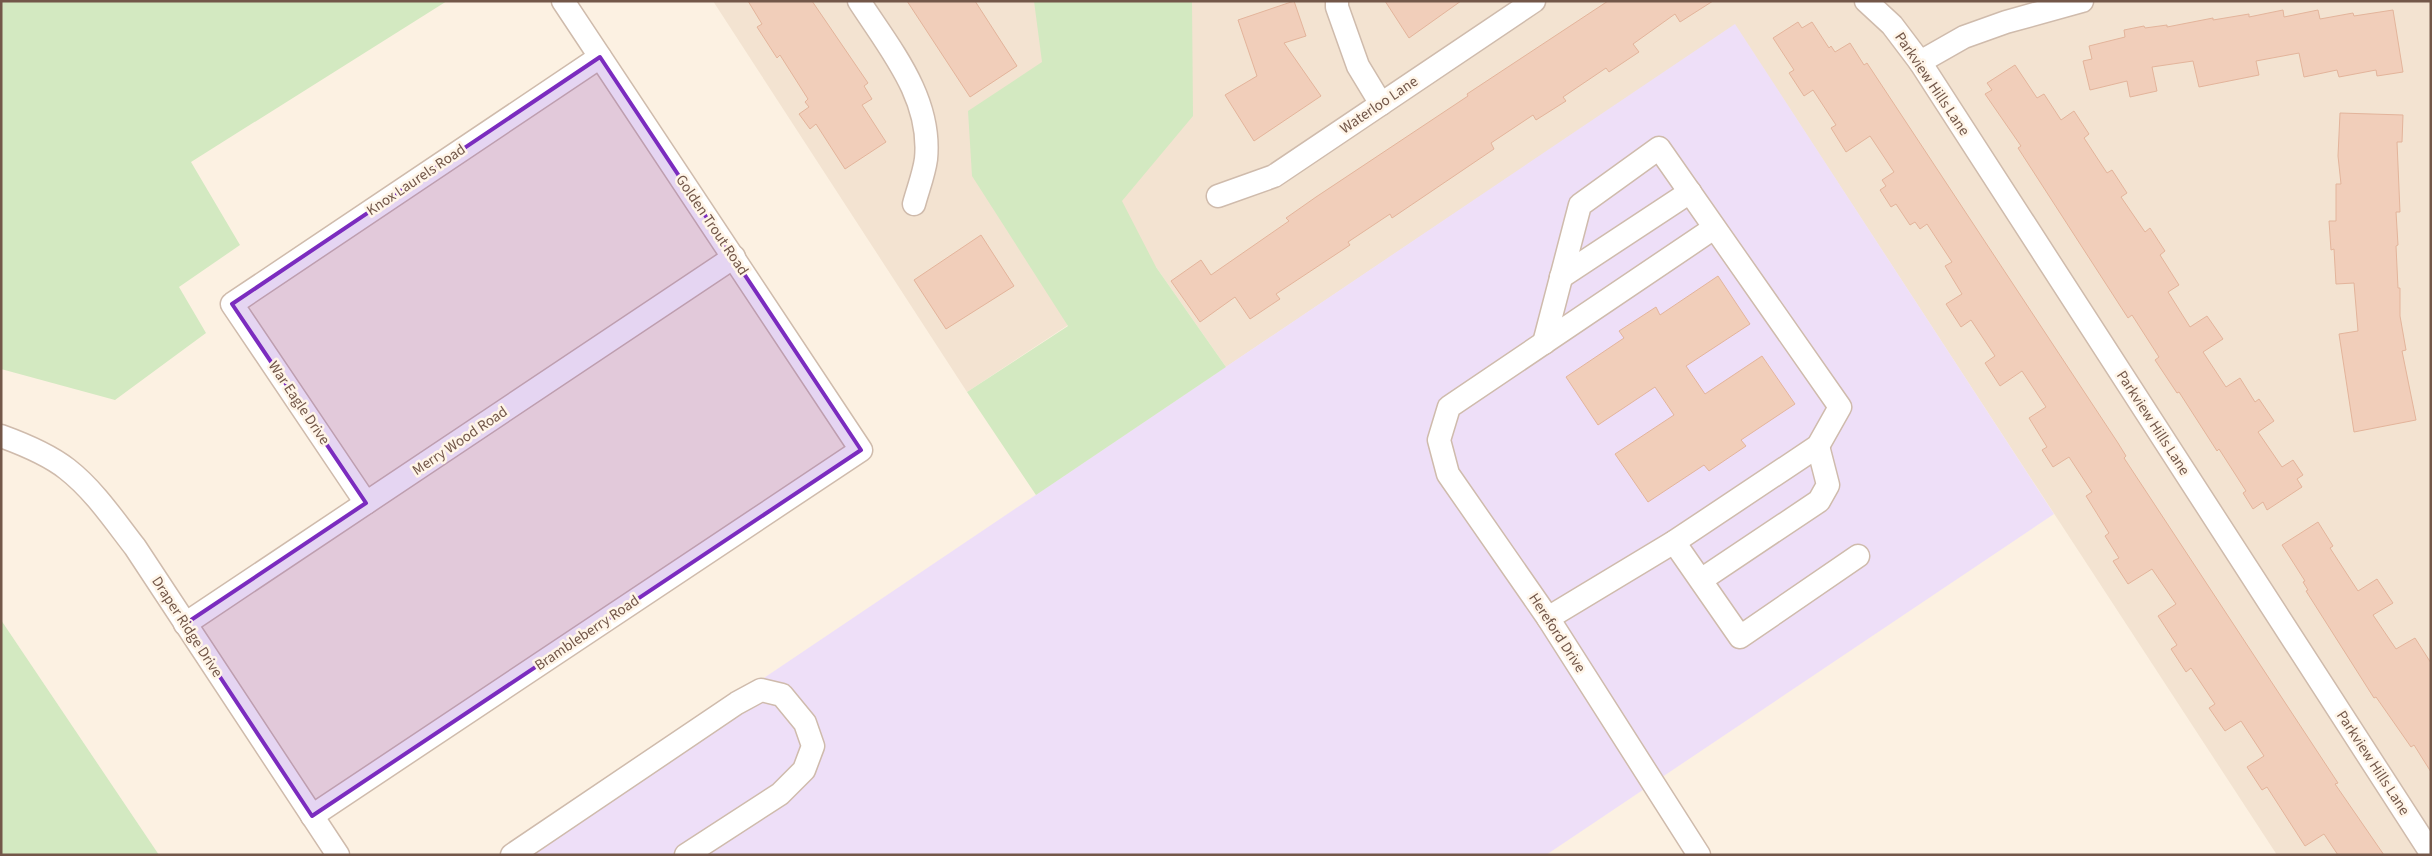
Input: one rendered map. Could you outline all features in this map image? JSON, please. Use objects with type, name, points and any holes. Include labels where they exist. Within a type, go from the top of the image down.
[{"type":"street","name":"Golden Trout Road","points":[[563,1],[861,450]]},
{"type":"street","points":[[859,1],[897,59],[918,98],[924,123],[926,159],[914,204]]},
{"type":"street","points":[[1337,1],[1337,7],[1358,66],[1381,104]]},
{"type":"street","name":"Waterloo Lane","points":[[1218,196],[1274,176],[1534,1]]},
{"type":"street","name":"Parkview Hills Lane","points":[[1866,1],[1892,25],[1920,62],[2431,853]]},
{"type":"street","points":[[1920,62],[1964,37],[2006,22],[2082,1]]},
{"type":"street","name":"Knox Laurels Road","points":[[232,304],[600,57]]},
{"type":"street","points":[[1544,343],[1580,206],[1659,148],[1840,406],[1818,446],[1674,542],[1548,618]]},
{"type":"street","points":[[1562,277],[1690,192]]},
{"type":"street","points":[[1544,343],[1714,228]]},
{"type":"street","name":"Merry Wood Road","points":[[185,624],[734,258]]},
{"type":"street","name":"War Eagle Drive","points":[[232,304],[366,503]]},
{"type":"street","name":"Hereford Drive","points":[[1544,343],[1449,407],[1439,440],[1448,474],[1548,618],[1699,855]]},
{"type":"street","name":"Draper Ridge Drive","points":[[1,436],[30,447],[66,468],[102,504],[135,547],[338,855]]},
{"type":"street","points":[[1701,580],[1819,501],[1828,485],[1818,446]]},
{"type":"street","name":"Brambleberry Road","points":[[312,816],[861,450]]},
{"type":"street","points":[[1674,542],[1740,637],[1858,556]]},
{"type":"street","points":[[512,855],[737,703],[761,690],[782,694],[805,723],[813,746],[804,770],[780,794],[686,855]]},
{"type":"highlighted area","points":[[600,57],[861,450],[312,816],[185,624],[366,503],[232,304]]},
{"type":"shaded area","points":[[713,1],[2431,1],[2431,855],[2277,855],[1735,25],[1226,367],[1156,267],[967,392]]},
{"type":"shaded area","points":[[1735,24],[2054,514],[1546,855],[501,855]]},
{"type":"green space","points":[[1,1],[447,1],[191,162],[240,245],[179,287],[206,333],[115,400],[1,369]]},
{"type":"green space","points":[[1034,1],[1192,1],[1193,116],[1122,201],[1156,267],[1226,367],[1036,495],[967,392],[1068,326],[972,176],[968,111],[1042,62]]},
{"type":"green space","points":[[1,620],[159,855],[1,855]]},
{"type":"building","points":[[748,1],[812,1],[868,83],[864,86],[872,99],[862,105],[886,142],[845,169],[816,124],[810,129],[799,114],[809,107],[805,102],[808,99],[780,55],[777,58],[757,27],[762,24]]},
{"type":"building","points":[[907,1],[975,1],[1017,66],[970,97]]},
{"type":"building","points":[[1294,1],[1306,36],[1284,43],[1321,96],[1254,141],[1225,95],[1257,76],[1238,20]]},
{"type":"building","points":[[1385,1],[1461,1],[1409,38]]},
{"type":"building","points":[[1608,1],[1713,1],[1680,22],[1675,14],[1633,44],[1639,52],[1609,72],[1606,68],[1563,97],[1566,101],[1536,120],[1533,115],[1491,143],[1494,149],[1392,218],[1390,214],[1348,242],[1350,245],[1276,294],[1280,299],[1250,319],[1235,297],[1200,322],[1171,281],[1201,260],[1211,275],[1289,221],[1286,218],[1316,197]]},
{"type":"building","points":[[2283,10],[2284,17],[2318,10],[2320,19],[2353,13],[2354,16],[2393,10],[2403,72],[2377,76],[2376,70],[2339,77],[2337,70],[2304,77],[2299,53],[2256,61],[2259,75],[2199,87],[2193,61],[2152,67],[2157,91],[2130,97],[2127,81],[2090,90],[2083,61],[2092,59],[2089,46],[2125,37],[2124,30],[2144,26],[2145,28],[2167,25],[2167,27],[2213,18],[2213,20],[2249,14],[2249,17]]},
{"type":"building","points":[[1798,22],[1802,28],[1812,22],[1829,48],[1831,46],[1835,52],[1850,43],[1864,65],[1867,63],[2118,443],[2126,456],[2124,458],[2338,783],[2335,784],[2384,855],[2338,855],[2324,834],[2305,846],[2267,787],[2262,790],[2247,767],[2264,756],[2241,721],[2225,731],[2209,708],[2215,704],[2191,668],[2186,672],[2171,649],[2177,645],[2158,616],[2176,604],[2152,569],[2128,584],[2113,561],[2119,558],[2105,536],[2109,533],[2086,496],[2092,492],[2069,457],[2053,467],[2042,450],[2047,447],[2029,418],[2046,407],[2022,371],[2000,386],[1985,363],[1995,356],[1971,320],[1961,327],[1946,304],[1962,294],[1945,266],[1952,262],[1927,224],[1920,229],[1915,222],[1910,225],[1896,204],[1891,207],[1880,190],[1886,186],[1882,180],[1894,172],[1870,136],[1846,152],[1831,128],[1836,125],[1813,90],[1804,96],[1789,73],[1794,70],[1773,38]]},
{"type":"building","points":[[2015,65],[2037,98],[2044,94],[2061,120],[2074,111],[2089,134],[2084,138],[2107,173],[2112,170],[2127,193],[2121,197],[2145,232],[2150,228],[2165,251],[2160,255],[2179,285],[2168,292],[2190,327],[2207,316],[2223,339],[2203,352],[2226,387],[2240,378],[2255,402],[2259,399],[2274,421],[2258,432],[2282,467],[2293,460],[2303,475],[2297,479],[2302,487],[2267,510],[2263,502],[2253,509],[2243,493],[2246,491],[2219,449],[2217,451],[2179,392],[2177,393],[2155,360],[2159,357],[2132,315],[2128,318],[2018,148],[2021,146],[1985,94],[1992,90],[1987,83]]},
{"type":"building","points":[[2340,113],[2403,115],[2402,142],[2397,142],[2400,212],[2396,212],[2398,245],[2396,246],[2398,288],[2400,288],[2400,316],[2406,350],[2402,351],[2416,420],[2354,432],[2339,334],[2358,331],[2354,283],[2336,284],[2334,249],[2331,250],[2329,221],[2336,221],[2336,184],[2341,184],[2338,156]]},
{"type":"building","points":[[981,235],[1014,286],[946,329],[914,280]]},
{"type":"building","points":[[1718,276],[1750,324],[1686,366],[1705,394],[1762,356],[1795,404],[1741,440],[1746,446],[1709,471],[1704,465],[1648,502],[1615,454],[1674,415],[1655,387],[1598,425],[1566,377],[1624,338],[1619,331],[1656,307],[1660,315]]},
{"type":"building","points":[[2318,522],[2333,546],[2330,548],[2358,591],[2377,579],[2393,603],[2373,615],[2396,649],[2415,638],[2431,663],[2431,772],[2414,745],[2411,747],[2376,697],[2374,698],[2306,591],[2308,590],[2303,582],[2305,581],[2282,545]]}]
